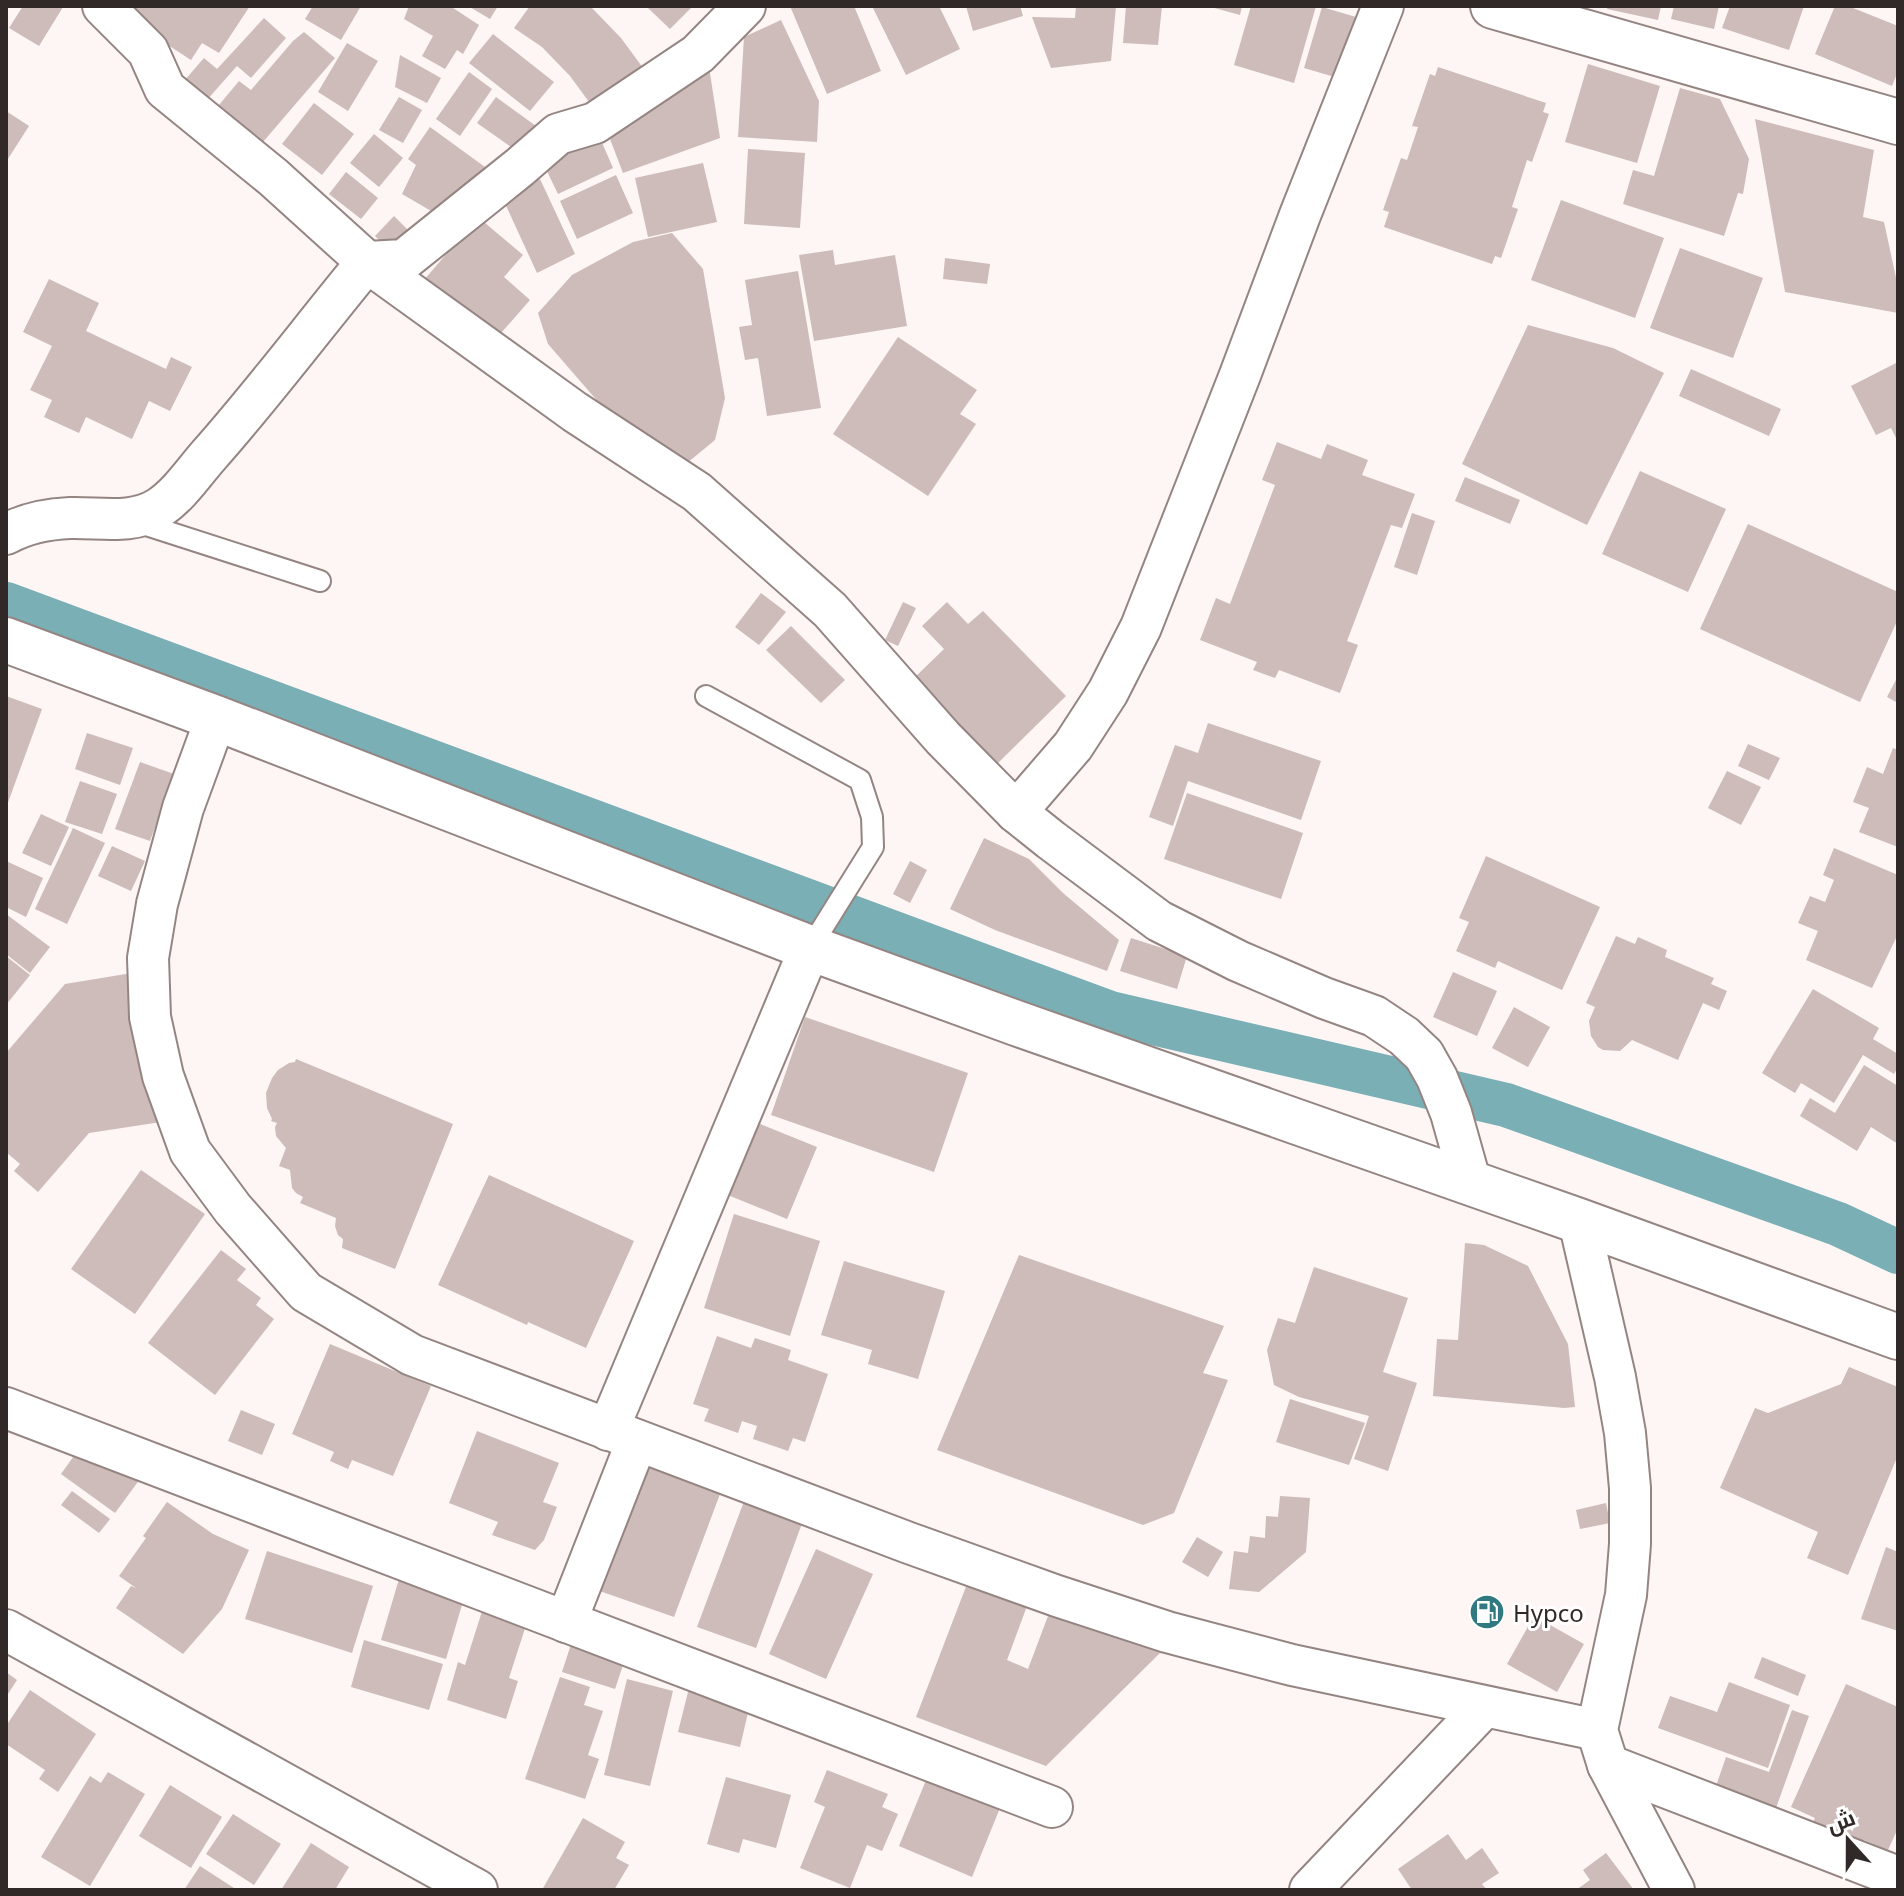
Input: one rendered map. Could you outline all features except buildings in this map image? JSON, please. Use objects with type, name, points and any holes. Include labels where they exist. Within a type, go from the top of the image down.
[{"type":"street","points":[[103,6],[148,51],[165,89],[273,177],[367,262],[575,412],[697,492],[830,610],[943,738],[1016,812],[1051,840],[1159,921],[1238,961],[1374,1016],[1404,1036],[1424,1055],[1437,1078],[1451,1113],[1471,1184]]},
{"type":"street","points":[[6,534],[45,520],[130,519],[159,508],[178,491],[229,432],[367,262],[404,260],[558,134],[595,123],[698,54],[745,6]]},
{"type":"street","points":[[1016,812],[1073,746],[1108,692],[1141,627],[1383,6]]},
{"type":"street","points":[[1493,6],[1898,122]]},
{"type":"street","points":[[6,640],[810,948],[1765,1290],[1897,1334]]},
{"type":"street","points":[[216,718],[183,808],[157,904],[148,958],[150,1017],[163,1076],[190,1151],[233,1209],[306,1292],[412,1355],[924,1549],[1167,1632],[1292,1665],[1516,1712],[1898,1877]]},
{"type":"street","points":[[566,1622],[622,1436],[810,948]]},
{"type":"street","points":[[1579,1221],[1615,1377],[1625,1433],[1630,1488],[1626,1595],[1603,1747],[1674,1890]]},
{"type":"street","points":[[6,1408],[1052,1807]]},
{"type":"street","points":[[6,1630],[477,1890]]},
{"type":"street","points":[[1310,1890],[1484,1707]]},
{"type":"lane","points":[[130,519],[320,581]]},
{"type":"lane","points":[[706,696],[860,780],[872,817],[873,847],[810,948]]},
{"type":"waterway","points":[[6,604],[1110,1013],[1506,1105],[1838,1224],[1898,1252]]},
{"type":"place","name":"Hypco","points":[[1487,1612]]}]
